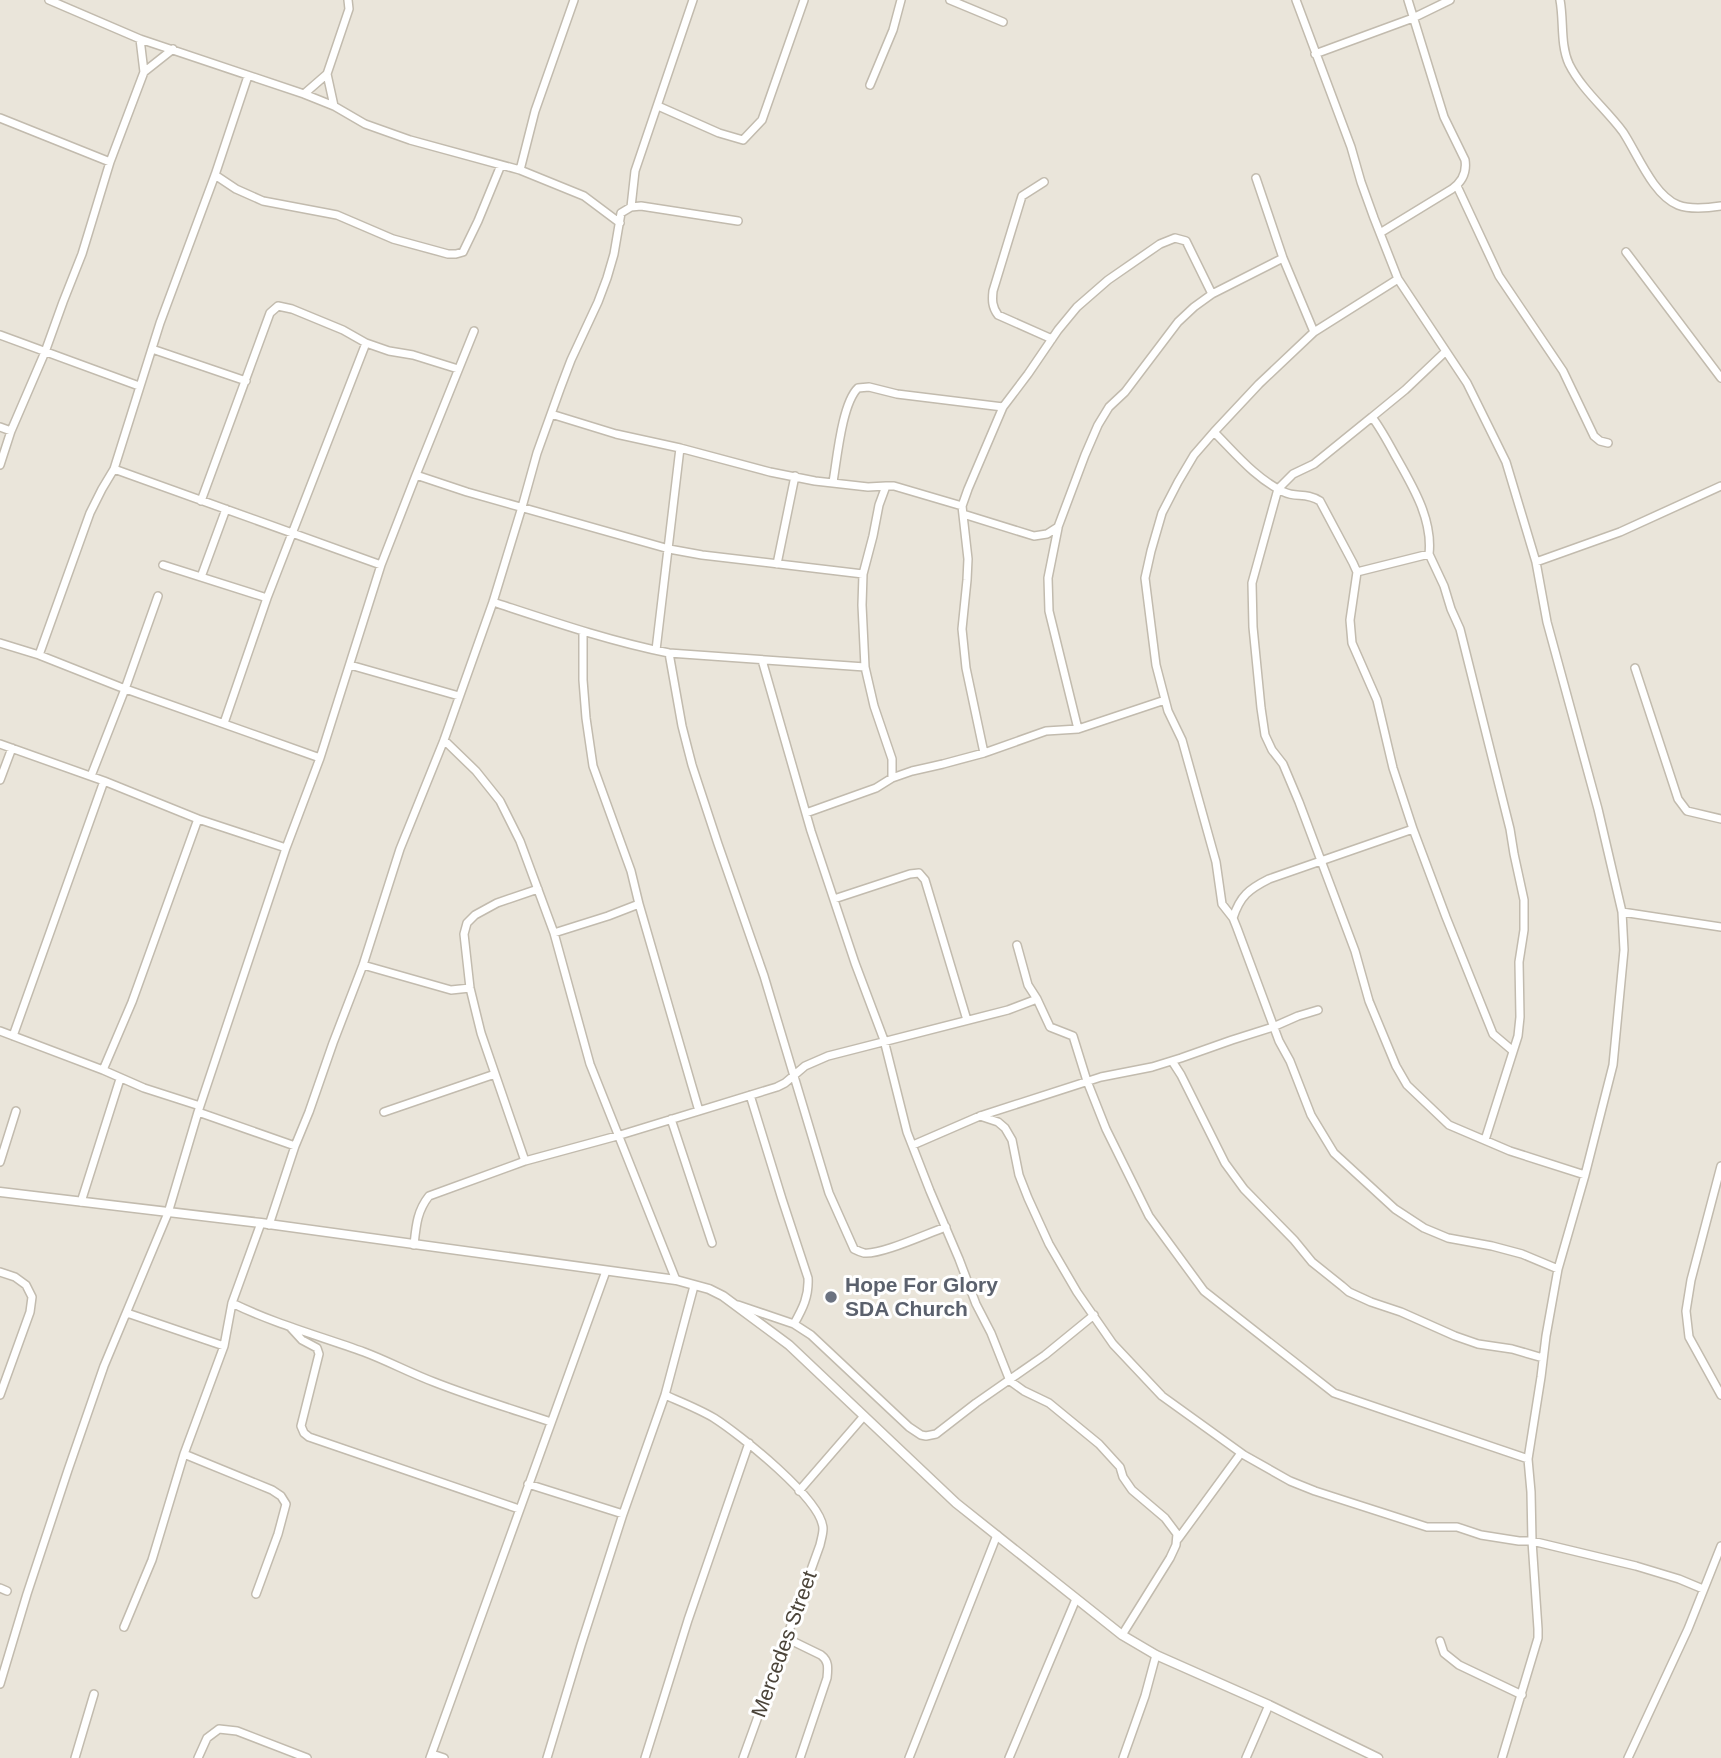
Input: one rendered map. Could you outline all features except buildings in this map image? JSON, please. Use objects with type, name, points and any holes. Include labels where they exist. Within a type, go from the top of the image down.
[{"type":"street","points":[[49,0],[140,38],[304,94],[334,106],[365,124],[410,140],[520,170],[584,196],[620,223]]},
{"type":"street","points":[[304,94],[327,74],[349,9],[348,0]]},
{"type":"street","points":[[520,170],[535,111],[574,0]]},
{"type":"street","points":[[631,207],[635,171],[693,0]]},
{"type":"street","points":[[658,106],[719,133],[743,140],[762,120],[804,0]]},
{"type":"street","points":[[870,85],[893,30],[901,0]]},
{"type":"street","points":[[950,0],[1003,22]]},
{"type":"street","points":[[1296,0],[1398,279],[1467,383],[1506,462],[1536,562],[1547,622],[1598,809],[1622,912],[1623,962],[1613,1065],[1558,1269],[1528,1459],[1538,1629],[1535,1650],[1502,1758]]},
{"type":"street","points":[[1380,233],[1457,186],[1466,166],[1444,117],[1408,0]]},
{"type":"street","points":[[1315,54],[1413,18],[1450,0]]},
{"type":"street","points":[[1559,0],[1568,63],[1577,78],[1622,132],[1653,181],[1676,205],[1704,208],[1721,206]]},
{"type":"street","points":[[0,465],[82,254],[110,162],[144,72],[140,38]]},
{"type":"street","points":[[144,72],[173,49]]},
{"type":"street","points":[[327,74],[334,106]]},
{"type":"street","points":[[39,655],[90,513],[114,469],[139,386],[248,76]]},
{"type":"street","points":[[0,118],[110,162]]},
{"type":"street","points":[[215,175],[236,189],[263,201],[337,215],[393,239],[456,254],[463,252],[501,165]]},
{"type":"street","points":[[1256,178],[1283,258],[1314,332]]},
{"type":"street","points":[[1044,182],[1021,196],[992,300],[998,315],[1052,339]]},
{"type":"street","points":[[1457,186],[1499,275],[1563,371],[1594,436],[1608,443]]},
{"type":"street","points":[[124,1627],[152,1560],[184,1454],[224,1346],[232,1304],[309,1112],[363,965],[400,849],[444,740],[492,602],[537,453],[571,360],[598,302],[614,254],[621,213],[631,207],[640,206],[738,221]]},
{"type":"street","points":[[984,753],[965,668],[962,629],[968,559],[963,510],[1003,407],[1077,307],[1094,291],[1160,244],[1175,238],[1183,239],[1189,244],[1212,294]]},
{"type":"street","points":[[1626,252],[1721,378]]},
{"type":"street","points":[[1079,729],[1049,611],[1048,578],[1058,527],[1091,440],[1109,407],[1125,392],[1178,323],[1194,307],[1212,294],[1283,258]]},
{"type":"street","points":[[1398,279],[1314,332],[1259,384],[1214,432],[1189,464],[1162,513],[1145,578],[1156,665],[1168,711],[1181,735],[1216,862],[1222,904],[1233,918],[1273,1027],[1290,1061],[1311,1115],[1334,1153],[1395,1209],[1424,1228],[1448,1238],[1522,1254],[1558,1269]]},
{"type":"street","points":[[201,501],[270,313],[278,306],[343,330],[366,343],[458,369]]},
{"type":"street","points":[[0,1682],[20,1613],[104,1366],[168,1213],[199,1109],[286,848],[320,758],[382,565],[474,331]]},
{"type":"street","points":[[0,335],[139,386]]},
{"type":"street","points":[[224,723],[267,598],[366,343]]},
{"type":"street","points":[[152,349],[246,381]]},
{"type":"street","points":[[1445,352],[1372,417],[1314,464],[1293,474],[1278,489],[1252,583],[1253,627],[1265,735],[1290,781],[1355,951],[1369,1001],[1396,1066],[1407,1085],[1449,1125],[1510,1151],[1585,1175]]},
{"type":"street","points":[[833,482],[844,420],[858,388],[869,387],[897,394],[1003,407]]},
{"type":"street","points":[[551,414],[616,434],[770,472],[868,487],[894,485],[1034,536],[1047,534],[1058,527]]},
{"type":"street","points":[[1372,417],[1420,504],[1427,525],[1429,554],[1444,586],[1462,638],[1510,829],[1524,900],[1524,930],[1519,962],[1518,1036],[1485,1140]]},
{"type":"street","points":[[0,427],[11,431]]},
{"type":"street","points":[[1214,432],[1270,485],[1288,495],[1302,494],[1320,500],[1357,572],[1350,620],[1352,643],[1377,700],[1393,768],[1446,917],[1493,1034],[1513,1051]]},
{"type":"street","points":[[656,650],[680,448]]},
{"type":"street","points":[[114,469],[382,565]]},
{"type":"street","points":[[416,475],[669,549],[863,574]]},
{"type":"street","points":[[777,564],[795,476]]},
{"type":"street","points":[[886,486],[863,574],[862,605],[865,667],[874,706],[892,760],[892,778]]},
{"type":"street","points":[[1536,562],[1620,532],[1721,486]]},
{"type":"street","points":[[201,577],[226,509]]},
{"type":"street","points":[[1357,572],[1429,554]]},
{"type":"street","points":[[163,565],[267,598]]},
{"type":"street","points":[[91,776],[158,596]]},
{"type":"street","points":[[492,602],[583,631],[669,653],[865,667]]},
{"type":"street","points":[[583,631],[583,680],[593,765],[631,871],[699,1111]]},
{"type":"street","points":[[0,643],[320,758]]},
{"type":"street","points":[[669,653],[692,765],[764,976],[829,1193],[854,1249],[871,1253],[946,1227]]},
{"type":"street","points":[[762,660],[806,813],[855,963],[884,1040],[907,1132],[975,1304],[992,1333],[1010,1381],[1049,1403],[1107,1451],[1120,1467],[1132,1490],[1165,1518],[1175,1530],[1178,1539]]},
{"type":"street","points":[[349,665],[459,696]]},
{"type":"street","points":[[1635,668],[1678,799],[1687,811],[1721,819]]},
{"type":"street","points":[[806,813],[876,788],[892,778],[912,771],[984,753],[1046,731],[1079,729],[1165,700]]},
{"type":"street","points":[[444,740],[476,771],[499,802],[520,841],[554,933],[590,1064],[676,1280]]},
{"type":"street","points":[[0,744],[91,776],[198,819],[286,848]]},
{"type":"street","points":[[0,780],[12,748]]},
{"type":"street","points":[[13,1035],[104,781]]},
{"type":"street","points":[[103,1070],[132,1002],[198,819]]},
{"type":"street","points":[[1233,918],[1244,895],[1256,886],[1282,874],[1413,829]]},
{"type":"street","points":[[834,899],[919,873],[925,880],[967,1020]]},
{"type":"street","points":[[525,1161],[481,1032],[470,988],[464,934],[467,923],[475,915],[538,889]]},
{"type":"street","points":[[554,933],[639,904]]},
{"type":"street","points":[[1622,912],[1721,927]]},
{"type":"street","points":[[1017,946],[1028,985],[1050,1027],[1073,1036],[1087,1081],[1107,1129],[1149,1216],[1204,1291],[1334,1393],[1528,1459]]},
{"type":"street","points":[[363,965],[451,990],[470,988]]},
{"type":"street","points":[[414,1245],[418,1215],[429,1196],[525,1161],[777,1087],[816,1060],[884,1040],[1008,1010],[1037,999]]},
{"type":"street","points":[[913,1145],[979,1116],[1087,1081],[1172,1061],[1318,1010]]},
{"type":"street","points":[[0,1031],[295,1146]]},
{"type":"street","points":[[1172,1061],[1225,1163],[1244,1189],[1312,1262],[1342,1286],[1371,1302],[1455,1336],[1543,1358]]},
{"type":"street","points":[[384,1112],[495,1074]]},
{"type":"street","points":[[81,1202],[120,1079]]},
{"type":"street","points":[[750,1095],[808,1278],[807,1298],[794,1324]]},
{"type":"street","points":[[0,1162],[16,1111]]},
{"type":"street","points":[[979,1116],[998,1122],[1005,1128],[1012,1140],[1019,1175],[1049,1244],[1077,1292],[1113,1344],[1162,1396],[1241,1453],[1290,1481],[1427,1527],[1464,1528],[1481,1535],[1532,1541],[1649,1569],[1703,1589]]},
{"type":"street","points":[[671,1119],[712,1243]]},
{"type":"street","points":[[1721,1166],[1686,1311],[1689,1337],[1721,1395]]},
{"type":"street","points":[[0,1192],[265,1224],[676,1280],[723,1296],[789,1345],[956,1503],[1122,1635],[1156,1655],[1269,1705],[1378,1758]]},
{"type":"street","points":[[444,1758],[431,1756],[606,1271]]},
{"type":"street","points":[[0,1272],[15,1277],[26,1285],[32,1297],[30,1312],[4,1374],[0,1395]]},
{"type":"street","points":[[547,1758],[623,1514],[665,1395],[694,1286]]},
{"type":"street","points":[[232,1304],[291,1328],[367,1353],[436,1383],[551,1422]]},
{"type":"street","points":[[734,1304],[794,1324],[811,1335],[909,1427],[926,1436],[936,1434],[1010,1381],[1094,1315]]},
{"type":"street","points":[[127,1313],[224,1346]]},
{"type":"street","points":[[291,1328],[302,1340],[317,1348],[319,1354],[301,1426],[309,1437],[519,1510]]},
{"type":"street","points":[[665,1395],[714,1418],[749,1443],[799,1491],[864,1416]]},
{"type":"street","points":[[645,1758],[688,1620],[749,1443]]},
{"type":"street","points":[[1122,1635],[1170,1558],[1178,1539],[1241,1453]]},
{"type":"street","points":[[184,1454],[272,1490],[281,1496],[286,1504],[256,1594]]},
{"type":"street","points":[[528,1484],[623,1514]]},
{"type":"street","name":"Mercedes Street","points":[[743,1758],[820,1545],[823,1529],[820,1515],[799,1491]]},
{"type":"street","points":[[909,1758],[997,1535]]},
{"type":"street","points":[[1628,1758],[1688,1629],[1721,1546]]},
{"type":"street","points":[[1009,1758],[1076,1600]]},
{"type":"street","points":[[786,1638],[826,1658],[828,1667],[827,1678],[800,1758]]},
{"type":"street","points":[[1440,1641],[1444,1653],[1459,1665],[1521,1695]]},
{"type":"street","points":[[1123,1758],[1156,1655]]},
{"type":"street","points":[[75,1758],[94,1694]]},
{"type":"street","points":[[1246,1758],[1269,1705]]},
{"type":"street","points":[[198,1758],[207,1738],[219,1729],[237,1731],[307,1758]]},
{"type":"shaded area","points":[[0,0],[1721,0],[1721,1758],[0,1758]]},
{"type":"place","name":"Hope For Glory SDA Church","points":[[831,1297]]}]
